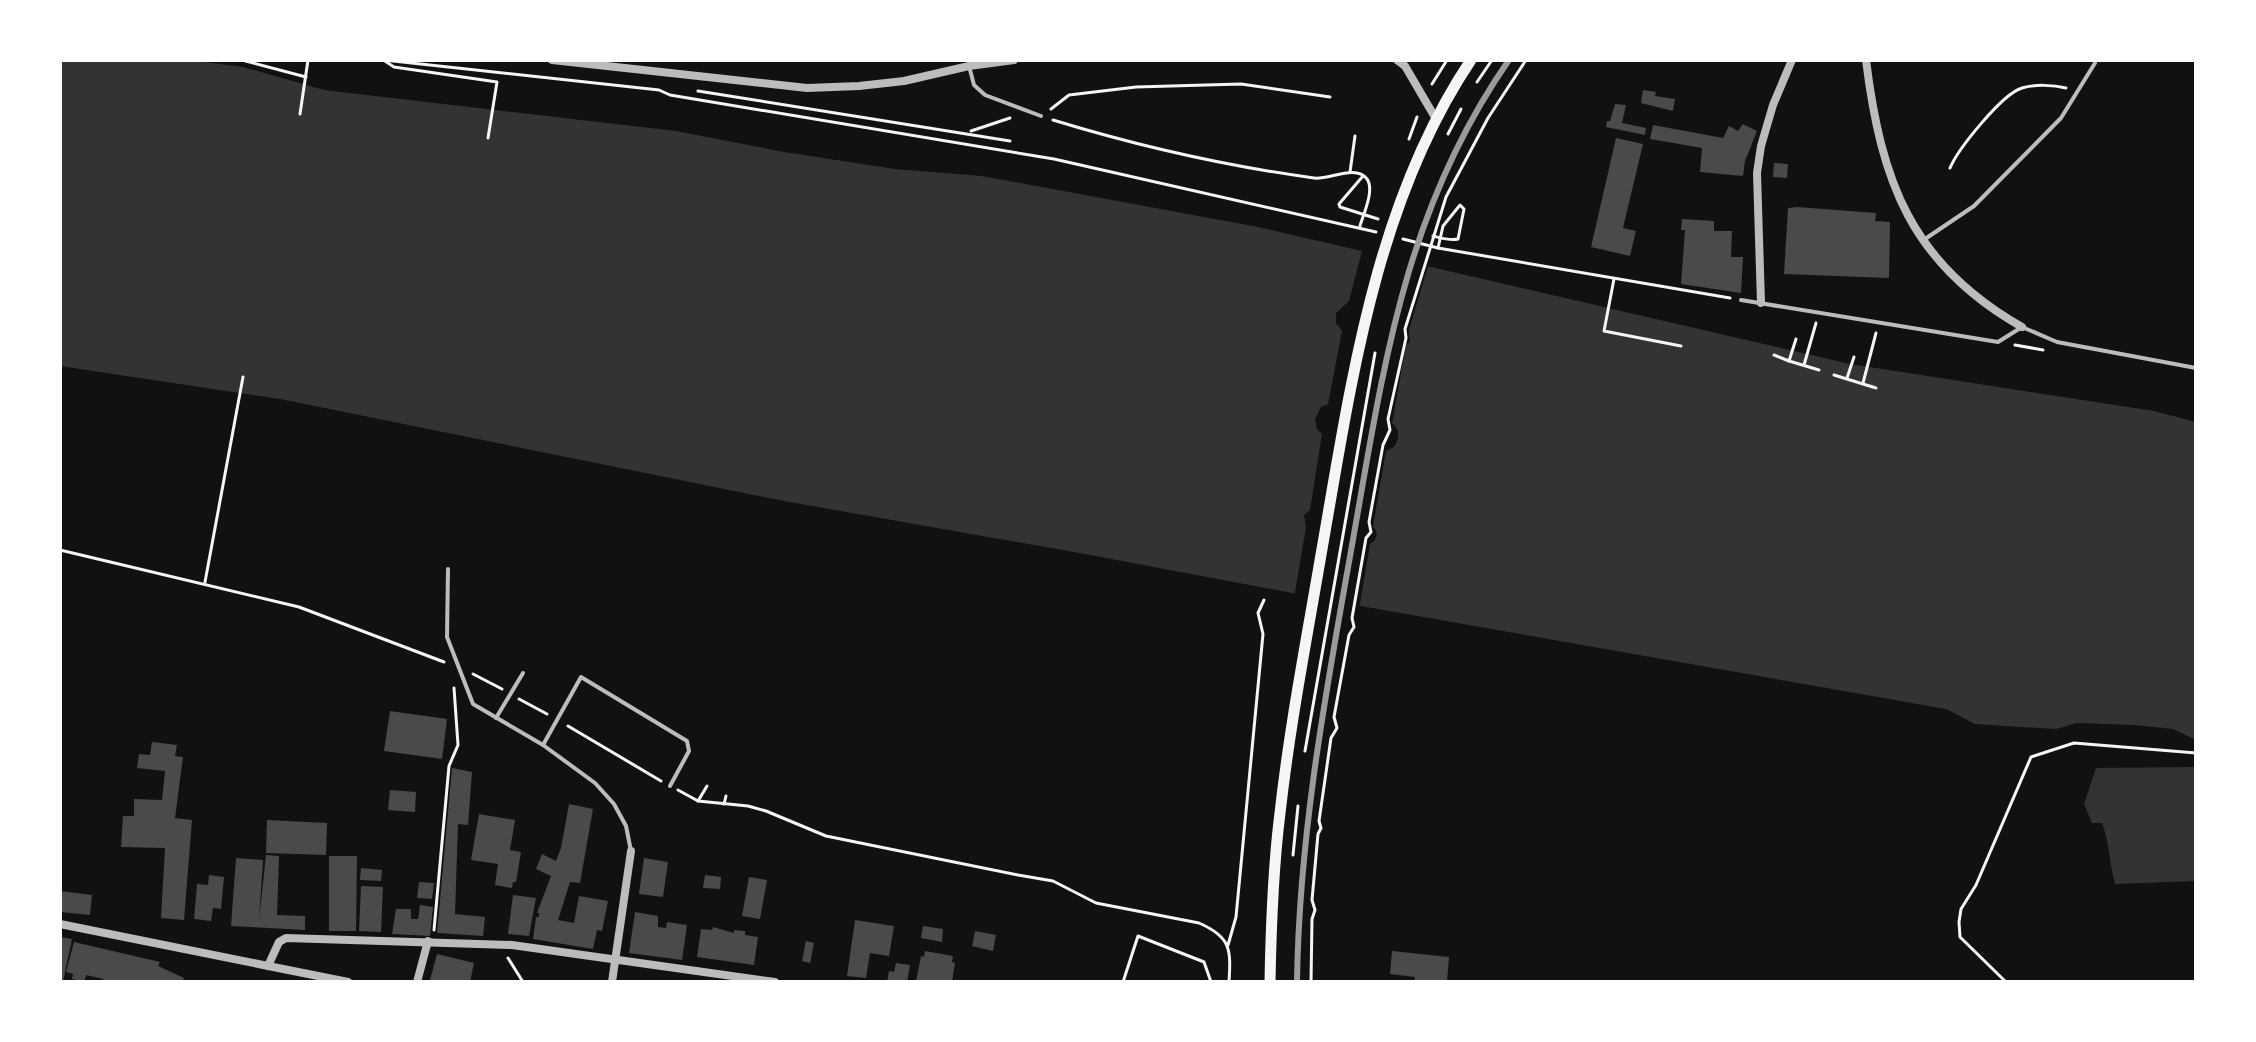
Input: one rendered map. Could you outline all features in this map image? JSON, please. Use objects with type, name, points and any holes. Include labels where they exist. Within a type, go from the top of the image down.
[{"type":"main road","points":[[1270,982],[1276,845],[1293,718],[1353,379],[1376,278],[1436,119],[1471,60]]},
{"type":"street","points":[[552,60],[807,88],[904,81],[969,66],[1014,60]]},
{"type":"street","points":[[1397,60],[1405,66],[1436,119]]},
{"type":"street","points":[[1761,303],[1757,173],[1773,105],[1792,60]]},
{"type":"street","points":[[1866,60],[1872,110],[1883,159],[1900,203],[1923,241],[1979,300],[2022,327]]},
{"type":"street","points":[[612,982],[631,851]]},
{"type":"street","points":[[60,924],[348,982]]},
{"type":"street","points":[[268,966],[275,949],[286,938],[431,941],[512,945],[775,982]]},
{"type":"street","points":[[417,982],[431,941]]},
{"type":"lane","points":[[1923,241],[1974,206],[2061,118],[2095,63]]},
{"type":"lane","points":[[969,66],[974,85],[985,95],[1041,116]]},
{"type":"lane","points":[[1741,300],[1998,342],[2022,327],[2057,342],[2196,368]]},
{"type":"lane","points":[[448,569],[447,637],[473,704],[543,745],[595,783],[614,804],[626,826],[631,851]]},
{"type":"lane","points":[[496,718],[523,673]]},
{"type":"lane","points":[[543,745],[581,677],[687,741],[689,751],[670,786]]},
{"type":"path","points":[[242,60],[306,77]]},
{"type":"path","points":[[300,114],[308,60]]},
{"type":"path","points":[[385,60],[659,90],[670,95],[1054,159],[1359,227],[1438,248],[1741,300]]},
{"type":"path","points":[[385,60],[394,67],[497,82],[488,138]]},
{"type":"path","points":[[1429,90],[1447,60]]},
{"type":"path","points":[[1477,83],[1492,60]]},
{"type":"path","points":[[1311,982],[1315,865],[1331,738],[1337,728],[1334,717],[1349,635],[1354,627],[1352,618],[1366,538],[1371,532],[1369,522],[1383,445],[1390,430],[1388,419],[1406,338],[1405,329],[1446,197],[1478,135],[1526,60]]},
{"type":"path","points":[[688,74],[686,89],[1010,141]]},
{"type":"path","points":[[1041,116],[1069,95],[1136,87],[1241,84],[1330,97]]},
{"type":"path","points":[[1950,168],[1955,156],[2000,104],[2021,88],[2057,86],[2078,91]]},
{"type":"path","points":[[670,95],[672,88]]},
{"type":"path","points":[[1443,143],[1463,106]]},
{"type":"path","points":[[968,132],[1026,112]]},
{"type":"path","points":[[1041,116],[1144,144],[1275,172],[1323,179],[1350,172],[1363,176],[1369,184],[1368,201],[1359,227]]},
{"type":"path","points":[[1350,172],[1355,136]]},
{"type":"path","points":[[1363,176],[1339,204],[1340,207],[1379,220]]},
{"type":"path","points":[[1434,236],[1453,241],[1458,239],[1464,209],[1460,205],[1443,226],[1438,248]]},
{"type":"path","points":[[1402,243],[1406,231]]},
{"type":"path","points":[[1614,279],[1604,331],[1681,346]]},
{"type":"path","points":[[1804,365],[1818,313]]},
{"type":"path","points":[[1863,383],[1878,323]]},
{"type":"path","points":[[1789,361],[1796,339]]},
{"type":"path","points":[[1998,342],[2049,351]]},
{"type":"path","points":[[1304,754],[1376,346]]},
{"type":"path","points":[[1774,355],[1819,370]]},
{"type":"path","points":[[1847,378],[1854,357]]},
{"type":"path","points":[[1834,375],[1876,388]]},
{"type":"path","points":[[205,582],[243,377]]},
{"type":"path","points":[[60,550],[205,582],[299,607],[459,667],[698,801],[766,811],[826,836],[1041,877],[1096,903],[1199,923],[1213,929],[1228,945],[1229,982]]},
{"type":"path","points":[[1228,945],[1236,917],[1263,634],[1258,613],[1264,600]]},
{"type":"path","points":[[431,941],[449,766],[458,745],[452,665]]},
{"type":"path","points":[[2006,982],[1960,937],[1959,922],[1961,909],[1976,885],[2031,757],[2074,743],[2196,753]]},
{"type":"path","points":[[698,801],[707,786]]},
{"type":"path","points":[[724,804],[726,796]]},
{"type":"path","points":[[1292,862],[1298,800]]},
{"type":"path","points":[[1123,982],[1138,936],[1204,962],[1211,982]]},
{"type":"shaded area","points":[[60,60],[189,60],[243,67],[324,90],[676,131],[895,169],[982,176],[1258,227],[1850,364],[2154,411],[2196,422],[2196,740],[2173,729],[2134,725],[2077,723],[2056,729],[1975,724],[1946,709],[784,501],[280,399],[60,366]]},
{"type":"shaded area","points":[[2196,767],[2196,881],[2115,884],[2102,823],[2092,823],[2084,804],[2096,768]]},
{"type":"pier","points":[[1363,247],[1429,263],[1409,330],[1410,342],[1406,345],[1392,423],[1398,430],[1398,439],[1394,447],[1386,451],[1373,526],[1377,533],[1370,544],[1359,610],[1294,598],[1306,527],[1304,515],[1310,510],[1322,434],[1317,429],[1315,419],[1321,407],[1328,404],[1342,331],[1336,323],[1336,313],[1349,301]]},
{"type":"building","points":[[1643,90],[1656,92],[1655,96],[1675,99],[1673,111],[1641,103]]},
{"type":"building","points":[[1615,104],[1626,105],[1622,123],[1646,128],[1645,135],[1606,127]]},
{"type":"building","points":[[1743,124],[1757,131],[1745,161],[1743,176],[1700,172],[1702,148],[1650,139],[1653,125],[1723,138],[1729,126],[1738,131]]},
{"type":"building","points":[[1616,138],[1643,144],[1623,228],[1636,231],[1630,256],[1591,247]]},
{"type":"building","points":[[1774,163],[1788,164],[1787,178],[1773,177]]},
{"type":"building","points":[[1788,208],[1876,213],[1875,221],[1890,222],[1889,278],[1784,274]]},
{"type":"building","points":[[1682,219],[1714,221],[1714,231],[1732,231],[1731,257],[1743,257],[1741,293],[1681,284],[1685,230],[1681,230]]},
{"type":"building","points":[[390,711],[447,719],[442,759],[384,751]]},
{"type":"building","points":[[152,742],[177,745],[175,756],[183,757],[175,818],[192,820],[184,920],[161,918],[165,848],[121,847],[123,816],[134,816],[134,799],[162,800],[165,771],[137,768],[139,754],[150,755]]},
{"type":"building","points":[[452,768],[472,772],[468,825],[458,824],[455,914],[485,917],[483,936],[437,933]]},
{"type":"building","points":[[390,790],[416,792],[415,812],[388,810]]},
{"type":"building","points":[[569,804],[593,809],[580,883],[570,882],[558,920],[574,923],[579,896],[608,901],[602,931],[597,930],[593,949],[533,939],[536,917],[539,917],[537,913],[551,876],[536,869],[542,854],[556,861]]},
{"type":"building","points":[[479,814],[515,820],[510,850],[521,852],[516,882],[513,882],[512,888],[495,885],[498,864],[471,860]]},
{"type":"building","points":[[267,820],[327,823],[326,855],[266,853]]},
{"type":"building","points":[[266,855],[279,856],[277,915],[305,916],[305,930],[231,926],[236,858],[263,860],[259,921]]},
{"type":"building","points":[[329,856],[357,856],[356,931],[329,931]]},
{"type":"building","points":[[644,858],[668,862],[663,897],[639,894]]},
{"type":"building","points":[[361,868],[382,870],[381,881],[360,880]]},
{"type":"building","points":[[209,875],[224,877],[221,909],[213,908],[211,921],[194,919],[197,884],[208,885]]},
{"type":"building","points":[[705,875],[721,877],[720,889],[703,888]]},
{"type":"building","points":[[749,877],[767,880],[760,919],[742,916]]},
{"type":"building","points":[[419,882],[434,883],[432,899],[417,898]]},
{"type":"building","points":[[361,886],[383,887],[381,932],[359,931]]},
{"type":"building","points":[[60,891],[92,895],[90,915],[60,912]]},
{"type":"building","points":[[513,895],[536,898],[529,936],[508,934]]},
{"type":"building","points":[[420,905],[433,907],[430,936],[392,934],[396,909],[411,909],[411,919],[418,919]]},
{"type":"building","points":[[635,912],[658,916],[658,927],[666,928],[667,922],[687,925],[682,960],[629,953]]},
{"type":"building","points":[[855,920],[894,926],[889,956],[870,953],[866,978],[847,976]]},
{"type":"building","points":[[923,926],[943,929],[942,942],[921,938]]},
{"type":"building","points":[[713,927],[734,933],[734,930],[745,931],[745,935],[758,937],[754,965],[697,957],[701,929],[712,930]]},
{"type":"building","points":[[975,931],[996,935],[993,951],[972,946]]},
{"type":"building","points":[[60,937],[72,939],[63,982],[60,982]]},
{"type":"building","points":[[806,941],[814,943],[810,963],[802,961]]},
{"type":"building","points":[[74,942],[160,962],[158,966],[184,978],[182,982],[102,982],[103,979],[86,975],[84,982],[72,979],[73,974],[66,972]]},
{"type":"building","points":[[925,951],[953,956],[952,982],[916,981]]},
{"type":"building","points":[[1392,951],[1449,957],[1447,982],[1414,982],[1415,977],[1390,974]]},
{"type":"building","points":[[437,954],[474,963],[470,982],[430,980]]},
{"type":"building","points":[[896,963],[910,965],[907,982],[887,982],[889,971],[894,972]]},
{"type":"railway","points":[[1297,982],[1302,876],[1314,771],[1385,364],[1419,239],[1443,179],[1472,119],[1509,60]]}]
